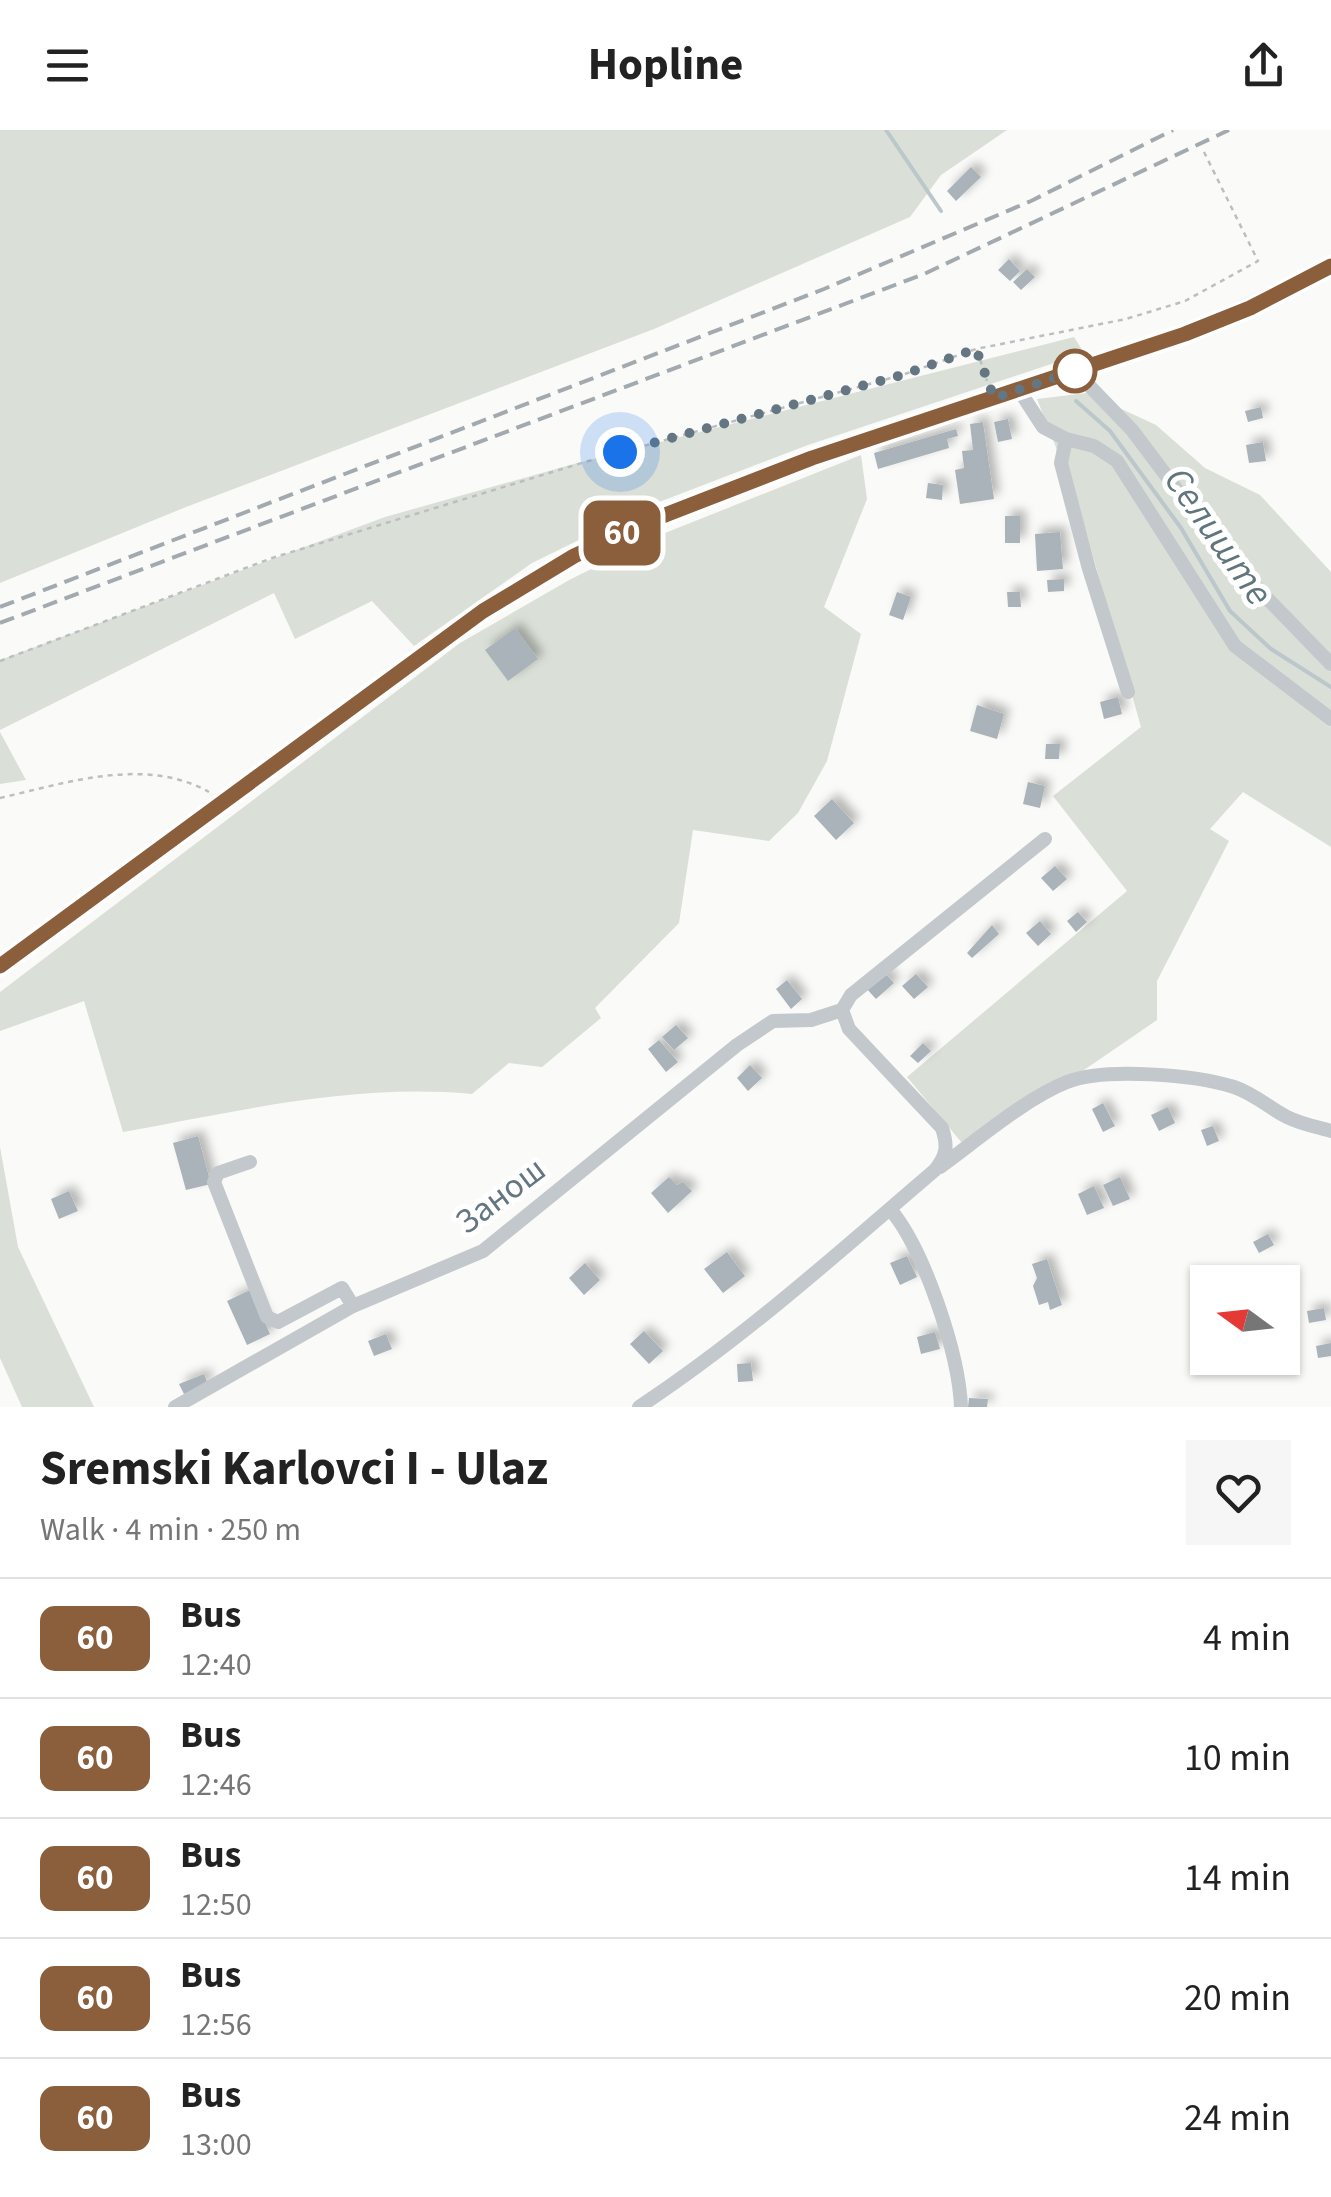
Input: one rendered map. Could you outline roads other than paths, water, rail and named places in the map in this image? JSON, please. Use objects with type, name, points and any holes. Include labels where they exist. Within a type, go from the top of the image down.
[{"type":"main road","points":[[0,966],[483,611],[574,556],[647,522],[798,463],[1209,324],[1331,266]]},
{"type":"street","points":[[1074,372],[1132,430],[1229,559],[1331,664]]},
{"type":"street","points":[[1019,390],[1043,427],[1066,439],[1094,446],[1117,460],[1235,646],[1331,719]]},
{"type":"street","points":[[1066,439],[1061,464],[1128,692]]},
{"type":"street","points":[[935,1170],[945,1158],[947,1142],[942,1128],[849,1030],[842,1010],[844,1001],[1045,839]]},
{"type":"street","name":"Занош","points":[[175,1407],[353,1306],[482,1252],[736,1045],[773,1022],[811,1020],[842,1010]]},
{"type":"street","points":[[639,1407],[745,1328],[935,1170],[997,1124],[1062,1085],[1099,1077],[1176,1076],[1208,1081],[1236,1088],[1267,1101],[1285,1116],[1331,1131]]},
{"type":"street","points":[[250,1162],[218,1172],[214,1182],[267,1316],[278,1322],[342,1288],[353,1306]]},
{"type":"street","points":[[890,1209],[911,1243],[944,1321],[961,1407]]},
{"type":"waterway","name":"Селиште","points":[[886,130],[941,211]]},
{"type":"waterway","name":"Селиште","points":[[1076,401],[1110,431],[1181,528],[1230,611],[1271,649],[1331,687]]},
{"type":"railway","points":[[0,607],[824,289],[1031,201],[1173,130]]},
{"type":"railway","points":[[0,623],[924,274],[1229,130]]}]
